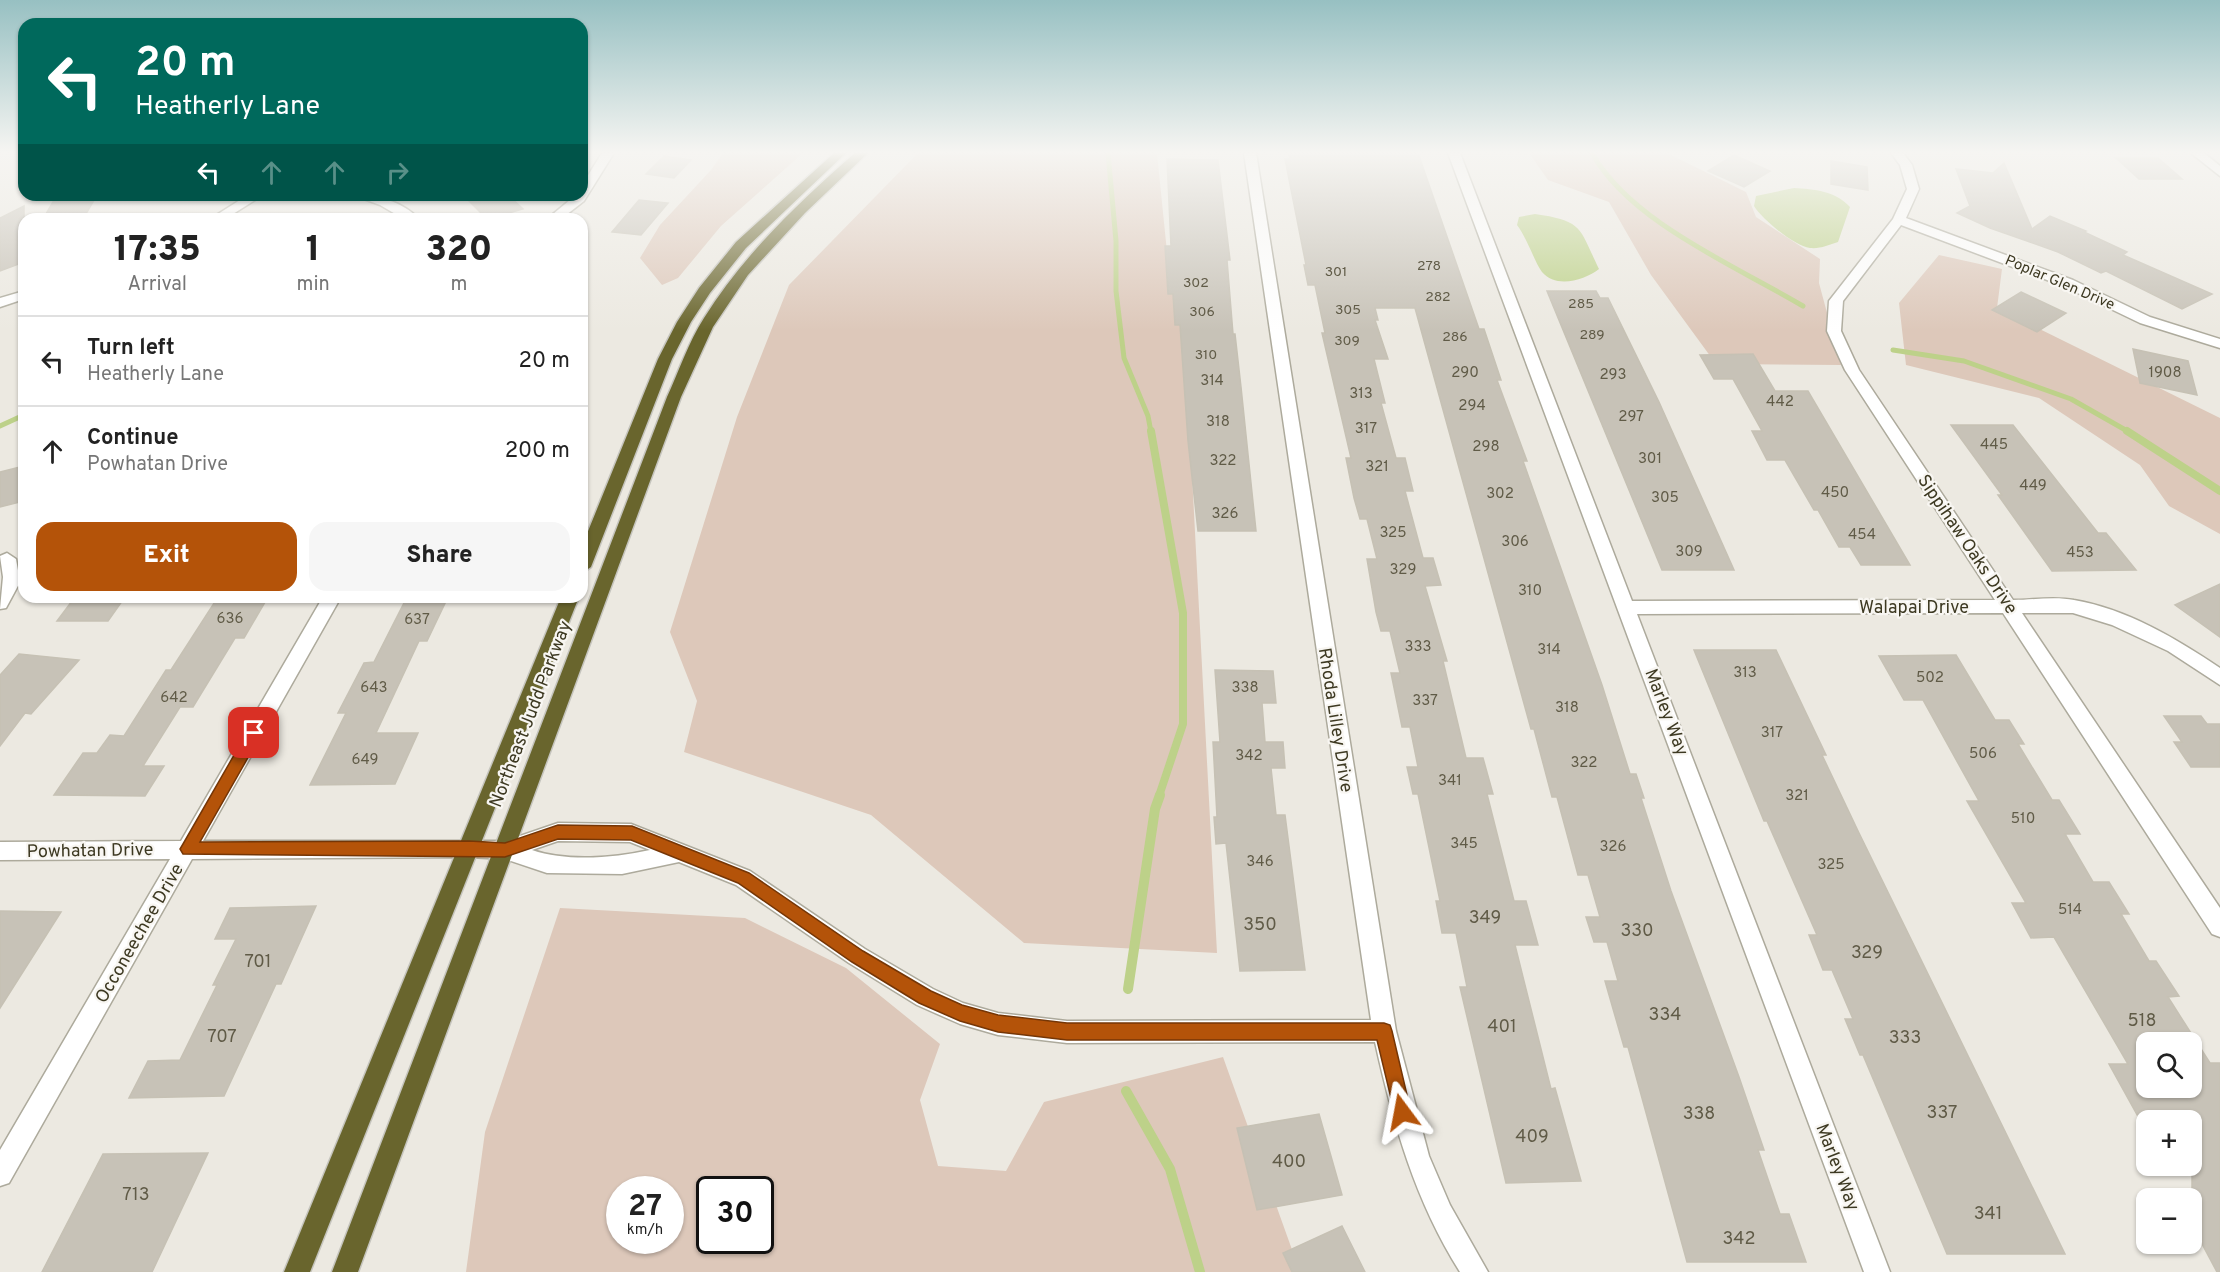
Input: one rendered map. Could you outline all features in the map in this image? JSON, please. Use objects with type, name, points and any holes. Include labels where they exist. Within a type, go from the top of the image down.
[{"type":"highway","points":[[588,552],[665,359],[684,322],[704,291],[741,245],[776,212]]},
{"type":"highway","name":"Northeast Judd Parkway","points":[[345,1272],[674,397],[710,320],[729,290],[770,240],[799,212]]},
{"type":"highway","name":"Northeast Judd Parkway","points":[[297,1272],[568,603]]},
{"type":"street","name":"Rhoda Lilley Drive","points":[[1259,212],[1384,1031],[1407,1132],[1418,1162],[1433,1201],[1475,1272]]},
{"type":"street","name":"Marley Way","points":[[1477,212],[1877,1272]]},
{"type":"street","name":"Sippihaw Oaks Drive","points":[[1902,212],[1899,220],[1839,294],[1836,301],[1834,331],[1852,370],[2220,927]]},
{"type":"street","name":"Poplar Glen Drive","points":[[1899,220],[2068,283],[2145,320],[2220,344]]},
{"type":"street","points":[[0,303],[18,298]]},
{"type":"street","points":[[0,603],[12,587],[13,569],[7,559]]},
{"type":"street","name":"Occoneechee Drive","points":[[0,1174],[329,603]]},
{"type":"street","name":"Walapai Drive","points":[[1627,608],[2073,606],[2118,620],[2174,646],[2220,678]]},
{"type":"street","points":[[505,850],[558,832],[632,833],[743,878],[858,956],[925,997],[960,1013],[998,1023],[1067,1032],[1384,1031]]},
{"type":"street","name":"Powhatan Drive","points":[[0,851],[469,848],[505,850]]},
{"type":"street","points":[[505,850],[547,864],[622,865],[678,853]]},
{"type":"shaded area","points":[[672,212],[736,212],[721,226],[678,278],[662,285],[640,258],[660,225]]},
{"type":"shaded area","points":[[860,212],[1163,212],[1168,262],[1184,322],[1217,953],[1024,943],[871,815],[684,752],[697,701],[670,632],[737,417],[789,285]]},
{"type":"shaded area","points":[[1615,212],[1754,212],[1756,217],[1820,259],[1819,283],[1841,365],[1716,364],[1651,275]]},
{"type":"shaded area","points":[[1759,212],[1848,212],[1838,242],[1817,248],[1803,246],[1779,231]]},
{"type":"shaded area","points":[[1535,214],[1563,220],[1578,229],[1599,269],[1570,281],[1555,280],[1542,272],[1517,225],[1519,217]]},
{"type":"shaded area","points":[[1939,255],[2002,269],[1997,308],[2220,418],[2220,534],[2169,506],[2140,465],[2039,398],[1906,365],[1899,303]]},
{"type":"shaded area","points":[[560,908],[745,918],[846,968],[940,1044],[920,1100],[938,1166],[1006,1171],[1044,1102],[1223,1057],[1300,1272],[466,1272],[485,1132]]},
{"type":"building","points":[[11,212],[24,212],[18,213],[18,264],[0,271],[0,218]]},
{"type":"building","points":[[47,212],[87,212],[86,213]]},
{"type":"building","points":[[629,212],[660,212],[641,235],[612,232]]},
{"type":"building","points":[[1169,212],[1224,212],[1230,260],[1227,260],[1233,334],[1235,334],[1256,531],[1198,531],[1188,441],[1180,325],[1175,325],[1173,294],[1168,294],[1165,246],[1171,246]]},
{"type":"building","points":[[1296,212],[1439,212],[1479,329],[1484,329],[1501,380],[1497,380],[1527,461],[1523,461],[1602,685],[1630,774],[1636,774],[1644,798],[1641,798],[1671,891],[1764,1150],[1758,1150],[1780,1214],[1789,1214],[1806,1262],[1687,1262],[1628,1047],[1624,1047],[1605,981],[1618,981],[1607,942],[1594,942],[1586,917],[1600,917],[1588,875],[1578,875],[1557,797],[1552,797],[1534,729],[1531,729],[1415,308],[1375,308],[1378,320],[1375,320],[1388,359],[1374,359],[1385,403],[1381,403],[1396,458],[1405,458],[1413,491],[1405,491],[1423,558],[1433,558],[1441,585],[1425,586],[1447,661],[1443,661],[1466,758],[1483,758],[1493,794],[1487,794],[1514,901],[1526,901],[1538,945],[1515,945],[1551,1089],[1555,1088],[1581,1181],[1506,1183],[1460,987],[1467,987],[1456,933],[1442,933],[1436,901],[1440,901],[1418,794],[1413,794],[1407,767],[1418,767],[1410,727],[1402,727],[1391,673],[1400,673],[1390,631],[1381,631],[1376,612],[1367,559],[1377,559],[1367,519],[1360,519],[1354,498],[1346,458],[1351,458],[1322,333],[1325,333],[1315,285],[1308,285],[1304,265],[1306,265]]},
{"type":"building","points":[[2025,212],[2032,229],[2050,216],[2127,252],[2123,255],[2212,294],[2182,309],[2106,271],[2101,273],[2058,252],[1990,228],[1957,213]]},
{"type":"building","points":[[1547,291],[1596,291],[1600,298],[1608,298],[1659,402],[1734,570],[1662,570]]},
{"type":"building","points":[[2021,292],[2066,313],[2037,332],[1992,310]]},
{"type":"building","points":[[2133,349],[2188,361],[2197,395],[2140,383]]},
{"type":"building","points":[[1753,354],[1775,391],[1808,391],[1910,565],[1861,565],[1850,547],[1839,547],[1785,460],[1767,460],[1752,431],[1762,431],[1733,379],[1714,379],[1700,355]]},
{"type":"building","points":[[1951,425],[2013,425],[2098,533],[2106,533],[2136,570],[2052,571],[1998,495],[2002,495]]},
{"type":"building","points":[[18,468],[18,502],[0,507],[0,472]]},
{"type":"building","points":[[2220,584],[2220,637],[2175,605]]},
{"type":"building","points":[[70,603],[121,603],[108,621],[57,621]]},
{"type":"building","points":[[214,603],[264,603],[244,638],[235,638],[193,707],[180,707],[143,766],[164,766],[145,796],[54,795],[83,753],[97,753],[110,735],[124,736],[166,670],[171,670]]},
{"type":"building","points":[[404,603],[445,603],[427,641],[419,641],[376,733],[418,733],[395,784],[310,785],[346,713],[338,713],[364,663],[374,662]]},
{"type":"building","points":[[1694,650],[1776,650],[1826,755],[1822,755],[1859,833],[2065,1254],[1947,1254],[1863,1055],[1860,1055],[1845,1019],[1853,1019],[1832,970],[1823,970],[1809,935],[1817,935],[1767,821],[1764,821]]},
{"type":"building","points":[[19,654],[79,660],[31,714],[25,713],[0,746],[0,675]]},
{"type":"building","points":[[1956,655],[1995,720],[2009,720],[2024,744],[2018,744],[2052,800],[2059,800],[2080,834],[2065,834],[2093,882],[2109,882],[2129,914],[2121,914],[2149,961],[2156,961],[2179,996],[2168,997],[2190,1032],[2136,1032],[2136,1098],[2202,1098],[2202,1050],[2210,1063],[2220,1063],[2220,1272],[2217,1272],[2202,1244],[2202,1188],[2192,1188],[2192,1176],[2202,1176],[2202,1110],[2136,1110],[2136,1113],[2109,1064],[2128,1064],[2054,937],[2031,938],[2012,903],[2026,903],[1967,801],[1979,801],[1923,700],[1904,700],[1879,656]]},
{"type":"building","points":[[1215,670],[1273,671],[1276,703],[1262,703],[1265,742],[1283,742],[1285,768],[1271,768],[1276,815],[1285,815],[1305,970],[1240,971],[1226,843],[1216,844],[1213,742],[1220,742]]},
{"type":"building","points":[[2164,716],[2201,716],[2207,724],[2220,724],[2220,767],[2191,767],[2174,742],[2182,742]]},
{"type":"building","points":[[316,906],[281,984],[276,984],[224,1096],[129,1098],[148,1061],[180,1060],[217,985],[213,985],[236,939],[215,939],[230,908]]},
{"type":"building","points":[[0,911],[61,912],[0,1008]]},
{"type":"building","points":[[1319,1114],[1342,1195],[1257,1210],[1237,1128]]},
{"type":"building","points":[[208,1153],[152,1272],[42,1272],[103,1154]]},
{"type":"building","points":[[1342,1226],[1365,1272],[1292,1272],[1283,1253]]},
{"type":"waterway","points":[[1113,212],[1116,291],[1124,358],[1148,416],[1151,432]]},
{"type":"waterway","points":[[1647,212],[1687,240],[1803,306]]},
{"type":"waterway","points":[[1893,350],[1964,361],[2071,399],[2129,432]]},
{"type":"waterway","points":[[0,426],[18,418]]},
{"type":"waterway","points":[[1151,431],[1183,613],[1183,724],[1159,796]]},
{"type":"waterway","points":[[2127,431],[2220,491]]},
{"type":"waterway","points":[[1128,989],[1155,809],[1160,795]]},
{"type":"waterway","points":[[1126,1091],[1170,1169],[1200,1272]]},
{"type":"route","points":[[254,733],[188,849],[469,848],[505,850],[558,832],[632,833],[743,878],[858,956],[925,997],[960,1013],[998,1023],[1067,1032],[1384,1031],[1402,1112]]}]
